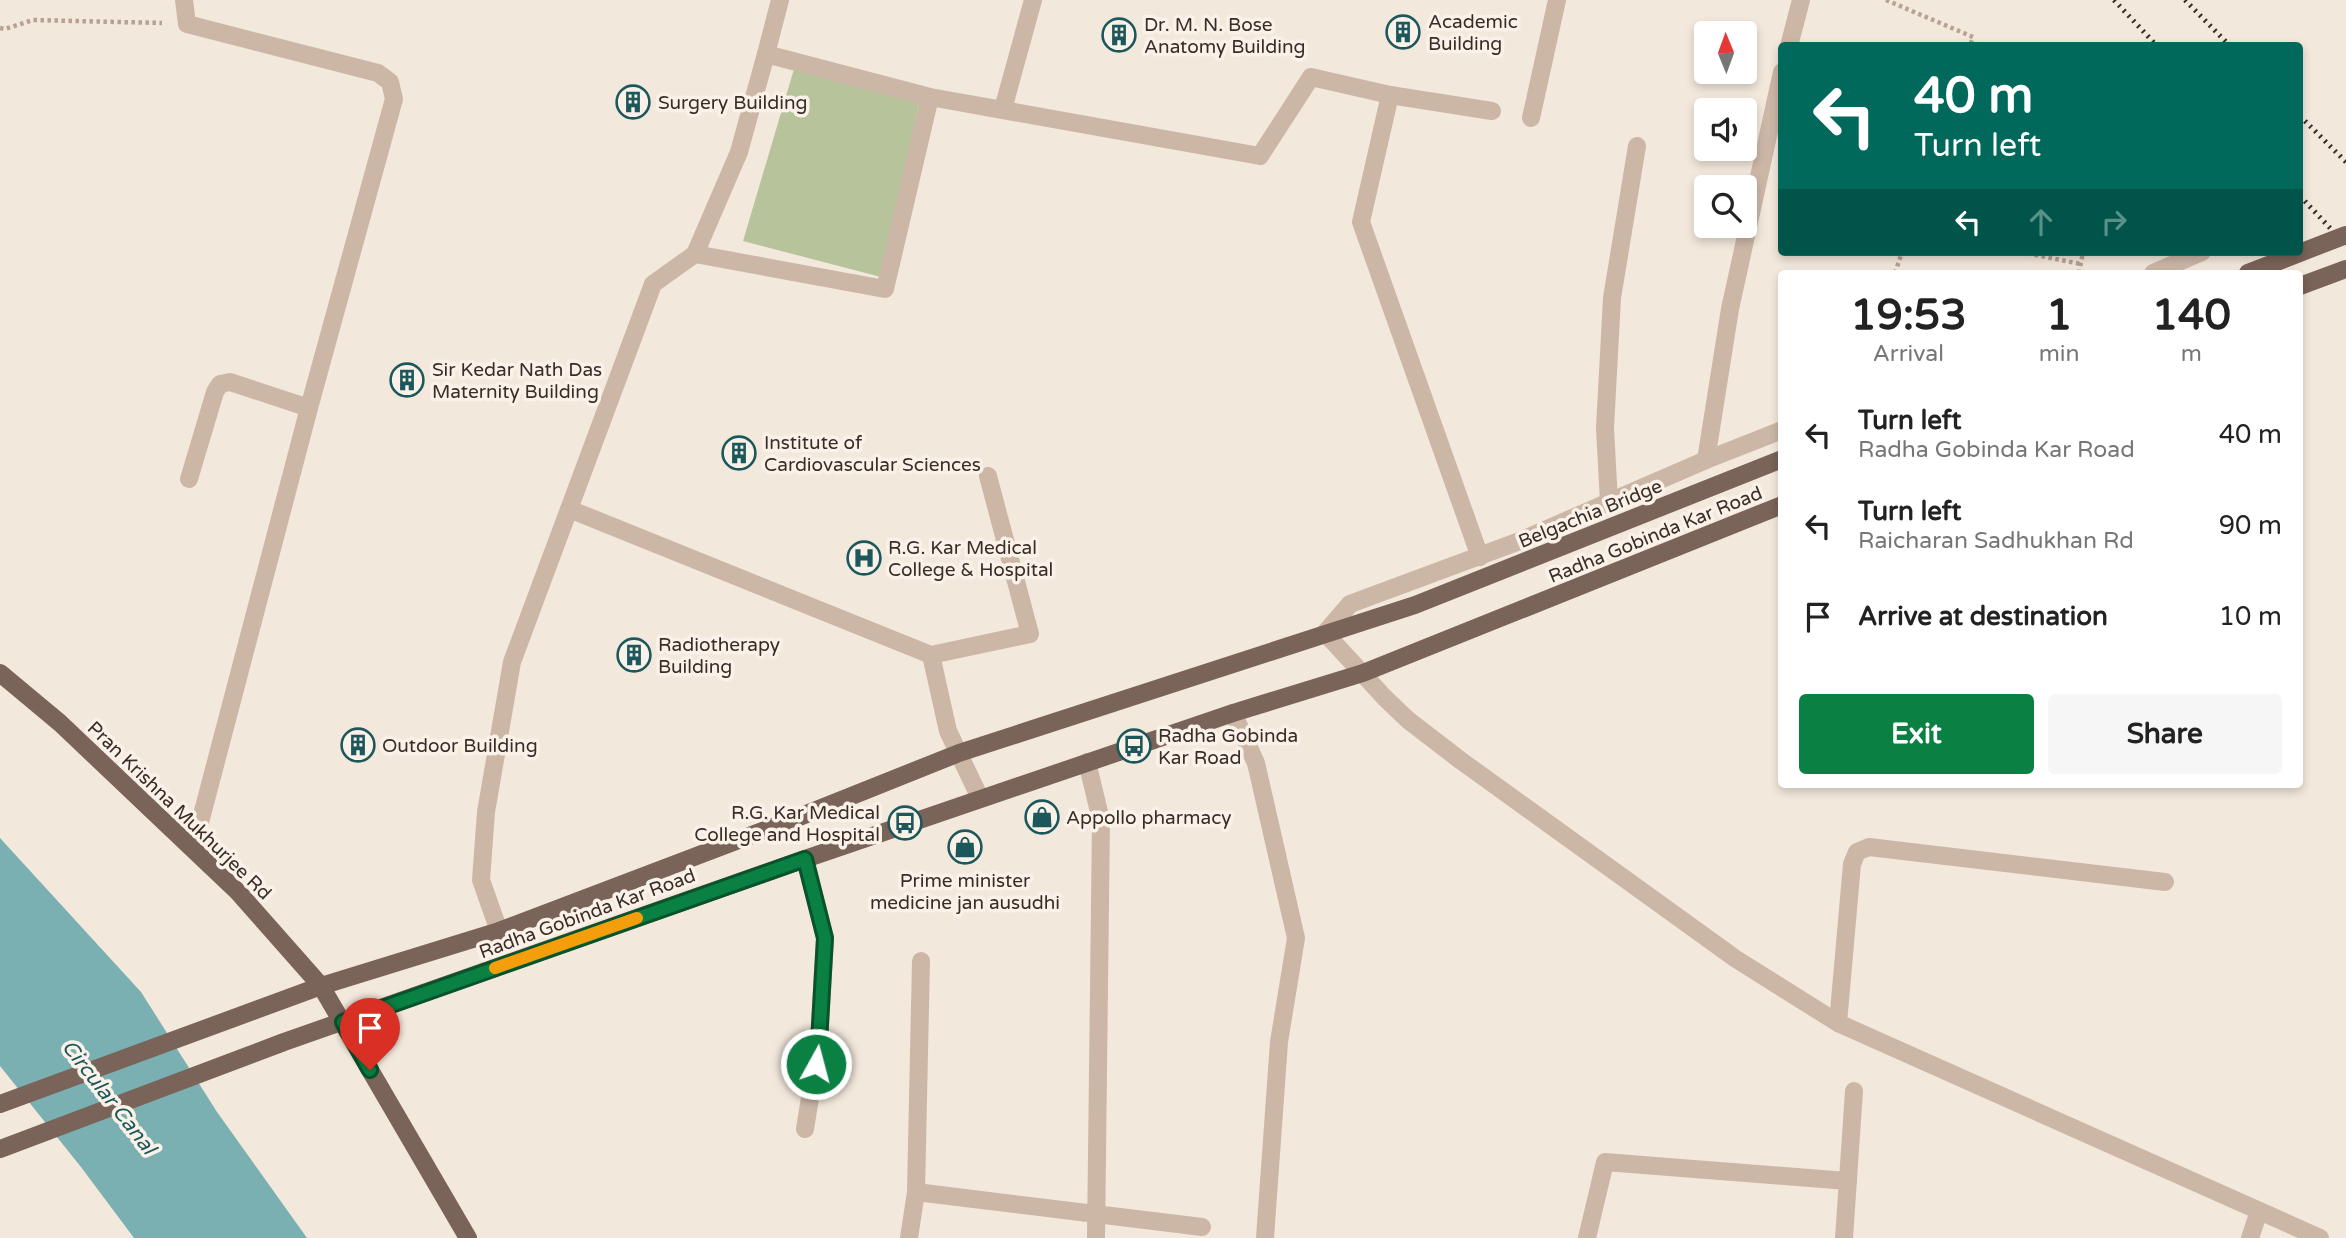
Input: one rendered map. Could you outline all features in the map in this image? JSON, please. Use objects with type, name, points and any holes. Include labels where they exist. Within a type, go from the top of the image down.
[{"type":"main road","points":[[2303,252],[2346,235]]},
{"type":"main road","points":[[2256,270],[2292,256]]},
{"type":"main road","points":[[2303,285],[2346,269]]},
{"type":"main road","name":"Belgachia Bridge","points":[[1415,605],[1778,461]]},
{"type":"main road","name":"Radha Gobinda Kar Road","points":[[0,1149],[284,1042],[805,859],[1233,713],[1363,673],[1778,507]]},
{"type":"main road","name":"Radha Gobinda Kar Road","points":[[0,1104],[321,986],[499,931],[794,820],[959,753],[1415,605]]},
{"type":"main road","name":"Pran Krishna Mukhurjee Rd","points":[[0,673],[60,723],[238,892],[321,986],[468,1238]]},
{"type":"street","points":[[184,0],[187,24],[378,74],[390,82],[394,99],[309,408],[193,849]]},
{"type":"street","points":[[499,931],[481,880],[486,811],[512,662],[653,284],[695,254],[739,152],[780,0]]},
{"type":"street","points":[[1003,109],[1033,0]]},
{"type":"street","points":[[1531,118],[1557,0]]},
{"type":"street","points":[[1790,42],[1801,0]]},
{"type":"street","points":[[766,54],[930,97],[1260,156],[1311,77],[1390,94],[1492,111]]},
{"type":"street","points":[[1706,460],[1730,309],[1778,90]]},
{"type":"street","points":[[1390,94],[1362,222],[1480,557]]},
{"type":"street","points":[[695,254],[885,289],[930,97]]},
{"type":"street","points":[[1609,502],[1605,428],[1612,298],[1637,146]]},
{"type":"street","points":[[2161,270],[2193,256]]},
{"type":"street","points":[[189,479],[215,392],[220,384],[230,383],[309,408]]},
{"type":"street","points":[[1778,431],[1480,557],[1350,604],[1325,633],[1408,720],[1460,760],[1736,959],[1838,1024],[2320,1238]]},
{"type":"street","points":[[569,509],[931,655],[1030,634],[988,476]]},
{"type":"street","points":[[931,655],[947,731],[980,798]]},
{"type":"street","points":[[1233,713],[1256,763],[1296,938],[1279,1042],[1265,1238]]},
{"type":"street","points":[[1087,762],[1101,820],[1096,1238]]},
{"type":"street","points":[[1838,1024],[1852,864],[1857,852],[1869,847],[2165,882]]},
{"type":"street","points":[[805,859],[825,938],[819,1042],[806,1129]]},
{"type":"street","points":[[909,1238],[916,1192],[921,961]]},
{"type":"street","points":[[1844,1238],[1854,1091]]},
{"type":"street","points":[[1587,1238],[1605,1162],[1848,1181]]},
{"type":"street","points":[[916,1192],[1202,1227]]},
{"type":"street","points":[[2250,1238],[2259,1211]]},
{"type":"path","points":[[1886,0],[1973,37],[1971,42]]},
{"type":"path","points":[[0,27],[5,29],[33,20],[187,24]]},
{"type":"path","points":[[2041,256],[2081,264]]},
{"type":"path","points":[[2080,270],[2082,256]]},
{"type":"green space","points":[[794,69],[920,100],[881,277],[743,241]]},
{"type":"water","name":"Circular Canal","points":[[0,838],[141,992],[217,1112],[307,1238],[134,1238],[0,1066]]},
{"type":"railway","points":[[2114,0],[2153,42]]},
{"type":"railway","points":[[2185,0],[2226,42]]},
{"type":"railway","points":[[2303,119],[2346,162]]},
{"type":"railway","points":[[2303,199],[2346,245]]},
{"type":"slow traffic","points":[[495,968],[637,918]]},
{"type":"place","name":"Academic Building","points":[[1403,32]]},
{"type":"place","name":"Dr. M. N. Bose Anatomy Building","points":[[1119,35]]},
{"type":"place","name":"Surgery Building","points":[[633,102]]},
{"type":"place","name":"Sir Kedar Nath Das Maternity Building","points":[[407,380]]},
{"type":"place","name":"Institute of Cardiovascular Sciences","points":[[739,453]]},
{"type":"place","name":"R.G. Kar Medical College & Hospital","points":[[864,558]]},
{"type":"place","name":"Radiotherapy Building","points":[[634,655]]},
{"type":"place","name":"Outdoor Building","points":[[358,745]]},
{"type":"place","name":"Radha Gobinda Kar Road","points":[[1134,746]]},
{"type":"place","name":"Appollo pharmacy","points":[[1042,817]]},
{"type":"place","name":"R.G. Kar Medical College and Hospital","points":[[905,823]]},
{"type":"place","name":"Prime minister medicine jan ausudhi","points":[[965,847]]},
{"type":"route","points":[[370,1070],[343,1022],[805,859],[825,938],[816,1064]]}]
